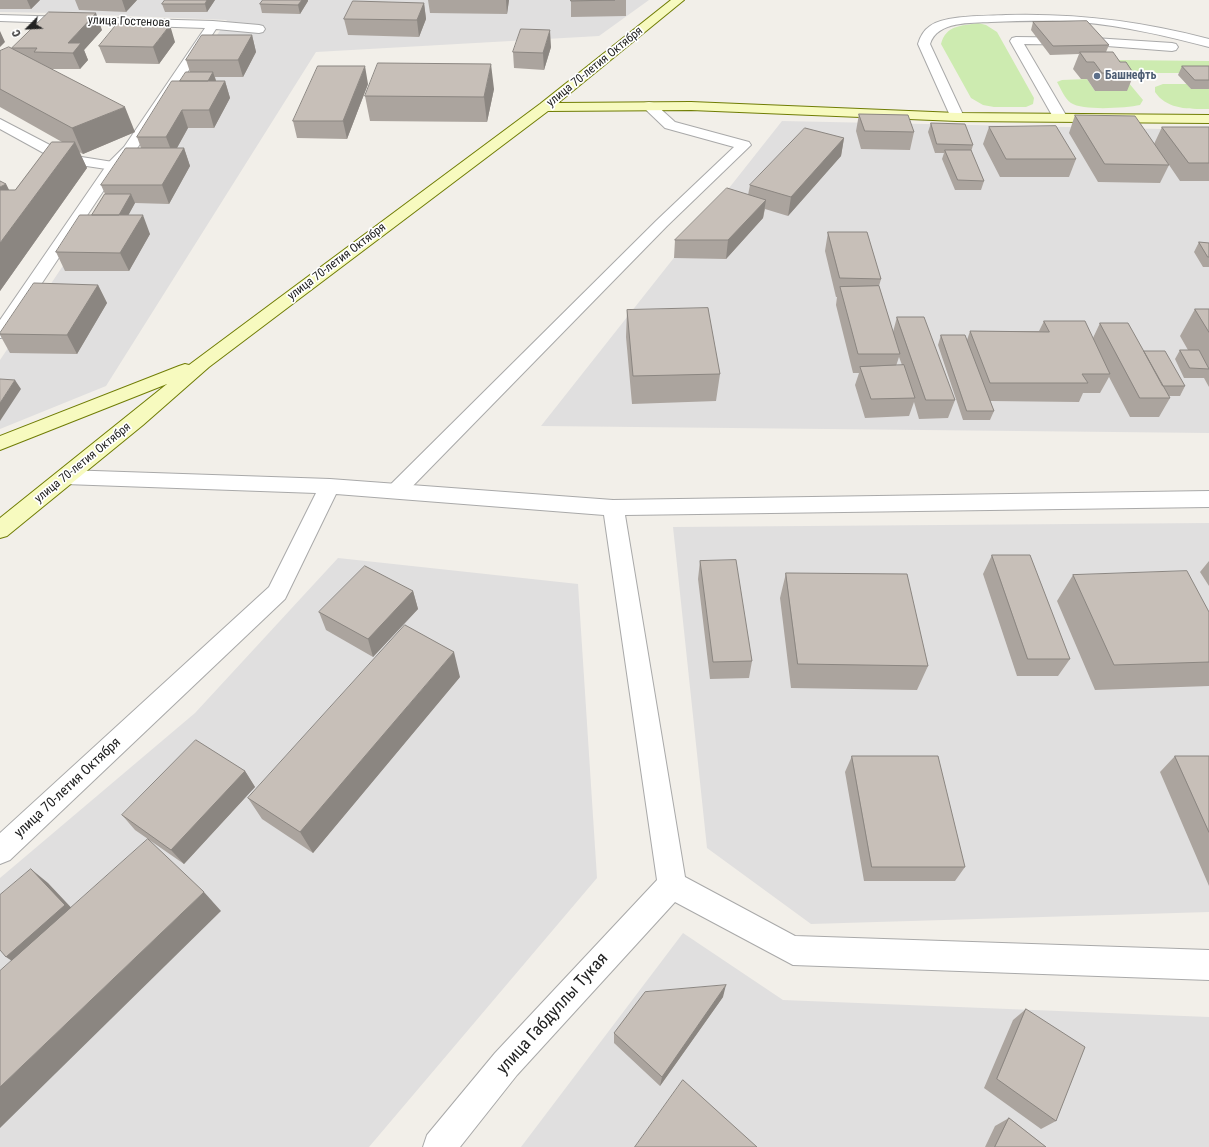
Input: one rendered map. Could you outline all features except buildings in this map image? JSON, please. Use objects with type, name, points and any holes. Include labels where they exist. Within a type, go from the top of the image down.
[{"type":"main road","name":"улица 70-летия Октября","points":[[0,530],[136,420],[203,363],[545,107],[678,0]]},
{"type":"main road","points":[[545,107],[691,106],[957,117],[1209,119]]},
{"type":"main road","points":[[0,443],[203,363]]},
{"type":"street","name":"улица Гостенова","points":[[0,18],[213,25],[259,29]]},
{"type":"street","points":[[43,29],[54,19]]},
{"type":"street","points":[[957,117],[924,44],[926,35],[936,27],[963,21],[1080,19],[1154,30],[1209,43]]},
{"type":"street","points":[[0,333],[6,316],[113,166],[129,150],[213,25]]},
{"type":"street","points":[[1060,117],[1016,41],[1042,40],[1129,42],[1209,50]]},
{"type":"street","points":[[396,491],[662,223],[744,145],[670,125],[650,106]]},
{"type":"street","points":[[0,124],[65,159],[113,166]]},
{"type":"street","points":[[65,477],[330,486],[613,508],[1209,499]]},
{"type":"street","name":"улица 70-летия Октября","points":[[0,851],[277,593],[330,486]]},
{"type":"street","points":[[613,508],[672,885],[793,950],[1209,965]]},
{"type":"street","name":"улица Габдуллы Тукая","points":[[439,1147],[506,1064],[672,885]]},
{"type":"shaded area","points":[[0,0],[649,0],[599,36],[316,52],[106,386],[0,429],[0,360],[227,20],[0,12]]},
{"type":"shaded area","points":[[782,121],[1209,130],[1209,433],[541,426]]},
{"type":"shaded area","points":[[1209,523],[1209,912],[811,924],[707,848],[673,527]]},
{"type":"shaded area","points":[[338,558],[578,584],[597,878],[369,1147],[0,1147],[0,878],[195,713]]},
{"type":"shaded area","points":[[683,933],[783,1000],[1209,1017],[1209,1147],[521,1147]]},
{"type":"green space","points":[[978,23],[986,25],[997,32],[1034,98],[1033,104],[1026,107],[994,107],[983,105],[971,98],[941,44],[946,33],[950,30],[960,26]]},
{"type":"green space","points":[[1117,60],[1209,61],[1209,73],[1126,73]]},
{"type":"green space","points":[[1087,79],[1095,91],[1128,82],[1143,100],[1140,105],[1125,107],[1094,108],[1077,106],[1067,99],[1057,82],[1062,80]]},
{"type":"green space","points":[[1163,84],[1187,84],[1191,89],[1209,89],[1209,109],[1179,107],[1166,102],[1155,92],[1155,87]]},
{"type":"place","name":"Башнефть","points":[[1097,76]]}]
